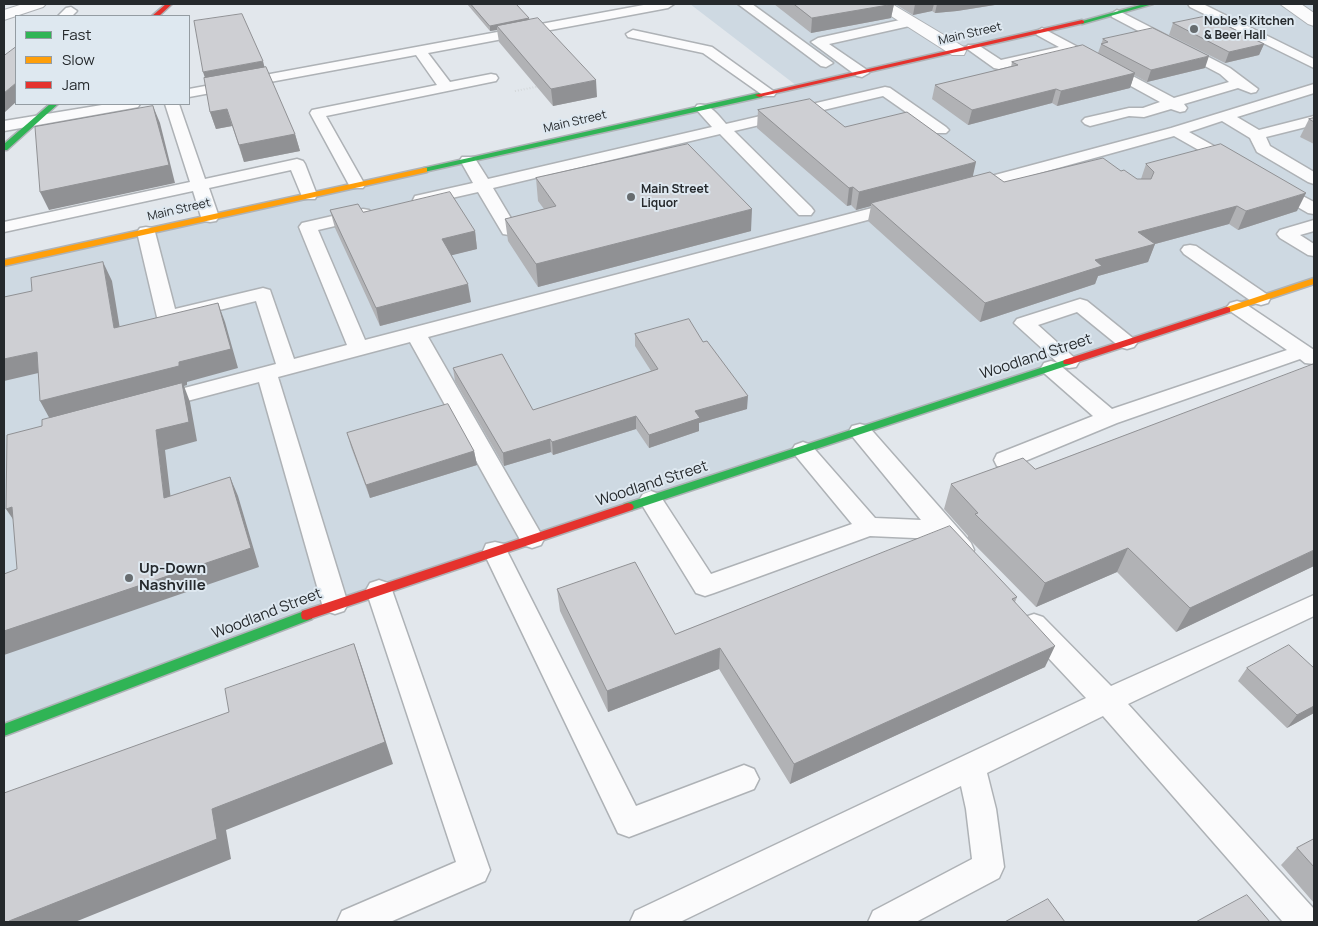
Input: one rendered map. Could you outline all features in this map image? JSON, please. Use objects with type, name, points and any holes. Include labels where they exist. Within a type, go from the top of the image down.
[{"type":"main road","points":[[156,15],[169,4]]},
{"type":"main road","name":"Main Street","points":[[4,263],[965,50],[1116,14],[1150,4]]},
{"type":"main road","points":[[4,148],[53,105]]},
{"type":"main road","name":"Woodland Street","points":[[4,730],[335,604],[1314,281]]},
{"type":"street","points":[[4,15],[38,4]]},
{"type":"street","points":[[882,4],[909,22],[965,50]]},
{"type":"street","points":[[1293,6],[1314,10]]},
{"type":"street","points":[[1293,6],[1314,21]]},
{"type":"lane","points":[[190,93],[668,4]]},
{"type":"lane","points":[[744,4],[846,76]]},
{"type":"lane","points":[[1194,4],[1314,64]]},
{"type":"lane","points":[[1116,14],[1225,71],[1240,83],[1275,101]]},
{"type":"lane","points":[[862,73],[818,42],[909,22]]},
{"type":"lane","points":[[1042,32],[1205,122]]},
{"type":"lane","points":[[633,34],[707,50],[769,93]]},
{"type":"lane","points":[[965,50],[999,65],[1071,48]]},
{"type":"lane","points":[[419,50],[446,87]]},
{"type":"lane","points":[[357,185],[317,113],[491,78]]},
{"type":"lane","points":[[1090,121],[1129,112],[1144,113],[1240,83]]},
{"type":"lane","points":[[957,190],[1176,131],[1314,88]]},
{"type":"lane","points":[[405,204],[885,91],[941,130]]},
{"type":"lane","points":[[4,126],[127,105]]},
{"type":"lane","points":[[172,105],[210,217]]},
{"type":"lane","points":[[702,108],[805,211]]},
{"type":"lane","points":[[1224,116],[1257,135],[1263,149],[1314,179]]},
{"type":"lane","points":[[1257,135],[1314,120]]},
{"type":"lane","points":[[637,122],[656,145]]},
{"type":"lane","points":[[1176,131],[1245,170]]},
{"type":"lane","points":[[1083,157],[1098,167]]},
{"type":"lane","points":[[468,160],[509,230]]},
{"type":"lane","points":[[4,227],[297,164],[309,195]]},
{"type":"lane","points":[[1262,180],[1314,209]]},
{"type":"lane","points":[[145,406],[919,200]]},
{"type":"lane","points":[[359,349],[308,226],[376,210]]},
{"type":"lane","points":[[1314,224],[1286,234],[1314,251]]},
{"type":"lane","points":[[146,232],[167,317],[263,294],[277,370],[335,604]]},
{"type":"lane","points":[[1190,250],[1261,298]]},
{"type":"lane","points":[[1109,418],[1024,323],[1080,305],[1127,343]]},
{"type":"lane","points":[[1237,307],[1308,356]]},
{"type":"lane","points":[[416,334],[532,539]]},
{"type":"lane","points":[[1005,460],[1109,418],[1308,356]]},
{"type":"lane","points":[[860,431],[943,530],[977,565]]},
{"type":"lane","points":[[803,450],[869,527]]},
{"type":"lane","points":[[651,500],[705,586],[869,527],[943,530]]},
{"type":"lane","points":[[495,551],[629,823],[744,779]]},
{"type":"lane","points":[[353,922],[474,870],[379,590]]},
{"type":"lane","points":[[646,922],[1314,604]]},
{"type":"lane","points":[[1018,608],[1107,701],[1304,922]]},
{"type":"lane","points":[[884,922],[988,867],[981,809],[971,766]]},
{"type":"shaded area","points":[[690,4],[1314,4],[1314,281],[335,604],[4,730],[4,263],[797,86]]},
{"type":"building","points":[[471,4],[516,4],[529,18],[490,26]]},
{"type":"building","points":[[794,4],[894,4],[812,18]]},
{"type":"building","points":[[242,14],[263,61],[203,72],[194,21]]},
{"type":"building","points":[[1207,16],[1264,44],[1229,52],[1173,23]]},
{"type":"building","points":[[538,18],[596,80],[551,89],[497,26]]},
{"type":"building","points":[[1153,28],[1209,56],[1151,70],[1101,44],[1108,42],[1103,39]]},
{"type":"building","points":[[1083,45],[1135,73],[1061,91],[1056,89],[972,110],[935,85],[1018,65],[1012,62]]},
{"type":"building","points":[[15,48],[15,84],[4,93],[4,56]]},
{"type":"building","points":[[266,67],[295,134],[239,145],[227,109],[210,112],[204,78]]},
{"type":"building","points":[[810,99],[845,127],[907,112],[976,162],[859,192],[853,187],[849,188],[758,110]]},
{"type":"building","points":[[153,106],[169,165],[40,192],[35,127]]},
{"type":"building","points":[[688,144],[752,209],[536,264],[505,219],[556,206],[536,178]]},
{"type":"building","points":[[1221,144],[1306,193],[1246,211],[1237,206],[1138,232],[1155,244],[1095,260],[1102,266],[985,303],[871,203],[990,172],[1004,182],[1103,158],[1121,171],[1124,170],[1137,179],[1151,179],[1154,172],[1146,164]]},
{"type":"building","points":[[450,192],[475,231],[442,239],[468,284],[376,308],[330,210],[358,204],[363,212]]},
{"type":"building","points":[[103,262],[114,328],[218,303],[231,349],[179,362],[179,366],[40,401],[37,352],[4,359],[4,297],[32,291],[31,278]]},
{"type":"building","points":[[689,319],[703,342],[707,341],[748,396],[695,411],[700,418],[649,435],[636,416],[552,442],[550,439],[503,453],[453,368],[502,354],[533,410],[658,369],[635,334]]},
{"type":"building","points":[[1314,364],[1314,550],[1190,608],[1128,548],[1045,583],[975,514],[978,513],[951,484],[1023,458],[1035,469]]},
{"type":"building","points":[[182,383],[189,422],[156,430],[164,498],[230,477],[251,548],[4,631],[4,574],[17,569],[12,507],[6,509],[7,435],[42,426],[42,420]]},
{"type":"building","points":[[448,404],[474,451],[366,485],[347,433]]},
{"type":"building","points":[[950,526],[1017,597],[1012,599],[1055,646],[794,764],[720,648],[607,691],[557,589],[635,562],[675,634]]},
{"type":"building","points":[[354,644],[385,742],[212,809],[217,839],[9,922],[4,922],[4,793],[229,712],[225,689]]},
{"type":"building","points":[[1289,645],[1314,668],[1314,706],[1297,715],[1247,668]]},
{"type":"building","points":[[1314,839],[1314,867],[1297,848]]},
{"type":"building","points":[[1247,895],[1270,922],[1196,922]]},
{"type":"building","points":[[1048,899],[1065,922],[1005,922]]},
{"type":"traffic: fast","points":[[1082,22],[1150,4]]},
{"type":"traffic: fast","points":[[424,170],[759,95]]},
{"type":"traffic: fast","points":[[4,148],[53,105]]},
{"type":"traffic: fast","points":[[628,507],[1068,362]]},
{"type":"traffic: fast","points":[[4,730],[307,615]]},
{"type":"traffic: slow","points":[[4,263],[424,170]]},
{"type":"traffic: slow","points":[[1227,310],[1314,281]]},
{"type":"traffic: jam","points":[[156,15],[169,4]]},
{"type":"traffic: jam","points":[[759,95],[1082,22]]},
{"type":"traffic: jam","points":[[1068,362],[1227,310]]},
{"type":"traffic: jam","points":[[307,615],[628,507]]},
{"type":"place","name":"Noble’s Kitchen & Beer Hall","points":[[1194,29]]},
{"type":"place","name":"Main Street Liquor","points":[[631,197]]},
{"type":"place","name":"Up-Down Nashville","points":[[129,578]]}]
